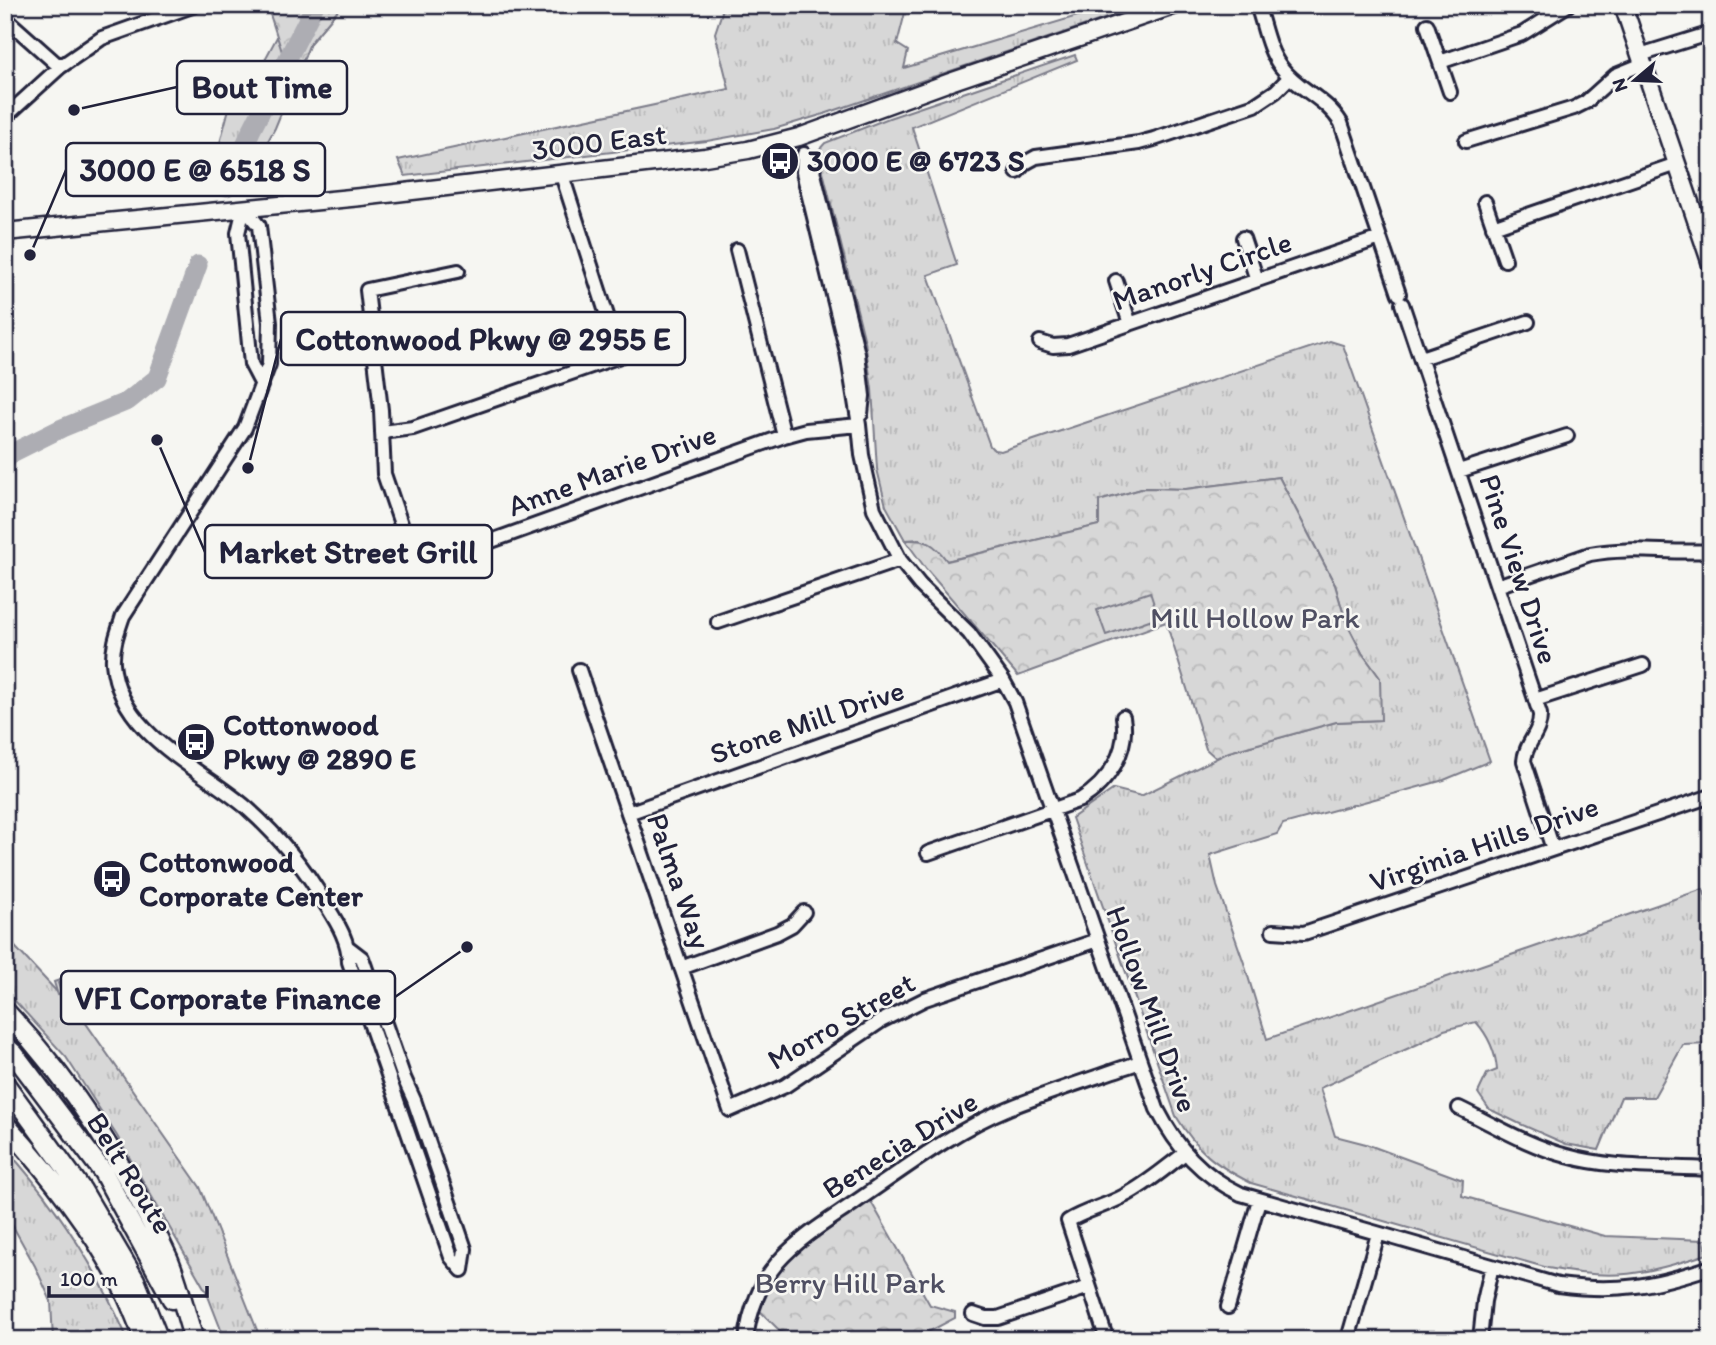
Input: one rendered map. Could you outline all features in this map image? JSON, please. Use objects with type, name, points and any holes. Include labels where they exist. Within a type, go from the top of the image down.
[{"type":"highway","points":[[5,1012],[27,1034],[74,1096],[122,1170],[169,1260],[193,1340]]},
{"type":"highway","name":"Belt Route","points":[[5,1046],[14,1054],[103,1172],[193,1340]]},
{"type":"highway","name":"Belt Route","points":[[5,1084],[82,1190],[135,1280],[159,1340]]},
{"type":"highway","points":[[5,1124],[66,1199],[95,1242],[123,1289],[145,1340]]},
{"type":"main road","name":"3000 East","points":[[5,232],[562,174],[724,154],[799,137],[950,82],[1177,5]]},
{"type":"main road","points":[[1623,5],[1711,264]]},
{"type":"street","points":[[5,117],[60,67],[102,38],[195,5]]},
{"type":"street","name":"Pine View Drive","points":[[1257,5],[1279,66],[1325,102],[1341,123],[1535,700],[1539,729],[1524,754],[1524,761],[1553,849]]},
{"type":"street","points":[[1440,62],[1522,34],[1567,5]]},
{"type":"street","points":[[5,18],[60,67]]},
{"type":"street","points":[[1427,25],[1450,92]]},
{"type":"street","points":[[1466,141],[1574,108],[1586,102],[1616,75],[1642,60],[1711,33]]},
{"type":"street","points":[[1017,172],[1025,163],[1036,157],[1139,143],[1255,105],[1276,91],[1290,77]]},
{"type":"street","name":"Hollow Mill Drive","points":[[799,137],[804,155],[803,172],[843,334],[868,487],[883,530],[920,585],[969,633],[1003,680],[1027,730],[1157,1109],[1184,1154],[1225,1187],[1259,1200],[1558,1285],[1614,1289],[1664,1282],[1711,1267]]},
{"type":"street","points":[[1493,226],[1677,164]]},
{"type":"street","points":[[382,432],[412,428],[620,356],[562,174]]},
{"type":"street","points":[[1485,202],[1505,260]]},
{"type":"street","points":[[244,208],[238,233],[251,364],[261,383]]},
{"type":"street","points":[[244,208],[259,226],[270,323],[269,364],[244,428],[228,457],[123,616],[113,662],[117,683],[126,705],[139,725],[219,786],[274,834],[318,889],[349,948],[362,958],[465,1249],[462,1270],[451,1257],[442,1233],[349,962],[349,948]]},
{"type":"street","points":[[1243,238],[1257,280]]},
{"type":"street","name":"Manorly Circle","points":[[1040,342],[1054,346],[1068,345],[1380,238]]},
{"type":"street","points":[[737,250],[784,436]]},
{"type":"street","name":"Anne Marie Drive","points":[[458,271],[367,290],[384,474],[416,568],[784,436],[806,430],[859,425]]},
{"type":"street","points":[[1116,281],[1130,324]]},
{"type":"street","points":[[1421,358],[1528,322]]},
{"type":"street","points":[[1459,471],[1567,436]]},
{"type":"street","points":[[1497,586],[1605,551],[1711,551]]},
{"type":"street","points":[[718,622],[900,559]]},
{"type":"street","points":[[1535,700],[1643,664]]},
{"type":"street","name":"Palma Way","points":[[579,670],[730,1110]]},
{"type":"street","name":"Stone Mill Drive","points":[[628,813],[1003,680]]},
{"type":"street","points":[[928,853],[1080,800],[1095,790],[1106,779],[1124,745],[1126,732],[1123,717]]},
{"type":"street","name":"Virginia Hills Drive","points":[[1273,930],[1304,933],[1711,796]]},
{"type":"street","points":[[681,968],[777,933],[792,925],[804,912]]},
{"type":"street","name":"Morro Street","points":[[730,1110],[785,1086],[900,1010],[1098,940]]},
{"type":"street","name":"Benecia Drive","points":[[746,1340],[754,1304],[777,1263],[792,1247],[817,1228],[923,1155],[977,1124],[1010,1108],[1140,1062]]},
{"type":"street","points":[[1459,1108],[1548,1150],[1567,1156],[1607,1163],[1711,1169]]},
{"type":"street","points":[[1107,1340],[1068,1221],[1137,1190],[1184,1154]]},
{"type":"street","points":[[1228,1307],[1259,1200]]},
{"type":"street","points":[[1348,1339],[1378,1234]]},
{"type":"street","points":[[1480,1340],[1484,1301],[1492,1266]]},
{"type":"street","points":[[973,1314],[998,1318],[1088,1287]]},
{"type":"green space","points":[[267,5],[342,5],[310,43],[293,86]]},
{"type":"green space","points":[[342,5],[310,43],[275,128],[255,165],[254,178],[251,177],[234,187],[213,184],[214,166],[232,97],[239,88],[254,80],[286,20]]},
{"type":"green space","points":[[720,5],[907,5],[897,44],[908,51],[904,68],[1114,5],[1145,5],[774,129],[707,141],[405,176],[398,160],[729,89],[715,33],[722,12]]},
{"type":"green space","points":[[1075,55],[1077,60],[912,127],[957,265],[928,275],[990,446],[1001,451],[1330,341],[1343,345],[1490,761],[1444,780],[1283,824],[1277,834],[1210,855],[1217,886],[1267,1039],[1703,889],[1711,911],[1711,1044],[1683,1045],[1654,1097],[1621,1097],[1599,1150],[1566,1144],[1489,1109],[1478,1093],[1487,1074],[1497,1070],[1491,1044],[1476,1022],[1444,1030],[1320,1088],[1335,1136],[1366,1144],[1463,1180],[1462,1196],[1605,1236],[1704,1240],[1707,1254],[1665,1267],[1629,1274],[1592,1274],[1548,1268],[1251,1183],[1208,1156],[1176,1116],[1072,818],[1114,789],[1141,796],[1229,752],[1336,722],[1380,720],[1380,678],[1362,653],[1346,622],[1335,585],[1279,477],[1186,489],[1145,488],[1099,501],[1099,525],[946,561],[920,539],[905,540],[886,506],[877,469],[872,389],[865,342],[818,151],[825,143],[889,118]]},
{"type":"green space","name":"Mill Hollow Park","points":[[1279,477],[1335,585],[1346,622],[1362,653],[1380,678],[1381,720],[1336,722],[1216,758],[1206,749],[1166,622],[1018,676],[926,569],[905,540],[929,543],[947,561],[1099,525],[1099,501],[1145,488],[1186,489]]},
{"type":"green space","points":[[1150,592],[1158,617],[1106,635],[1097,610]]},
{"type":"green space","points":[[5,936],[85,1022],[200,1187],[261,1340],[225,1340],[206,1291],[117,1136],[66,1057],[5,990]]},
{"type":"green space","points":[[80,973],[84,987],[58,995],[54,982]]},
{"type":"green space","points":[[78,976],[81,985],[61,992],[58,983]]},
{"type":"green space","points":[[5,1148],[42,1192],[75,1239],[128,1340],[53,1340],[51,1301],[5,1212]]},
{"type":"green space","name":"Berry Hill Park","points":[[870,1200],[930,1305],[955,1312],[955,1318],[913,1340],[789,1340],[758,1309],[766,1290],[777,1274],[804,1246]]},
{"type":"waterway","points":[[227,187],[251,131],[315,5]]},
{"type":"waterway","points":[[5,461],[12,453],[62,428],[128,401],[157,378],[198,265]]},
{"type":"place","name":"Bout Time","points":[[74,110]]},
{"type":"place","name":"3000 E @ 6723 S","points":[[780,161]]},
{"type":"place","name":"3000 E @ 6518 S","points":[[30,255]]},
{"type":"place","name":"Market Street Grill","points":[[157,440]]},
{"type":"place","name":"Cottonwood Pkwy @ 2955 E","points":[[248,468]]},
{"type":"place","name":"Cottonwood Pkwy @ 2890 E","points":[[196,742]]},
{"type":"place","name":"Cottonwood Corporate Center","points":[[112,879]]},
{"type":"place","name":"VFI Corporate Finance","points":[[467,947]]}]
